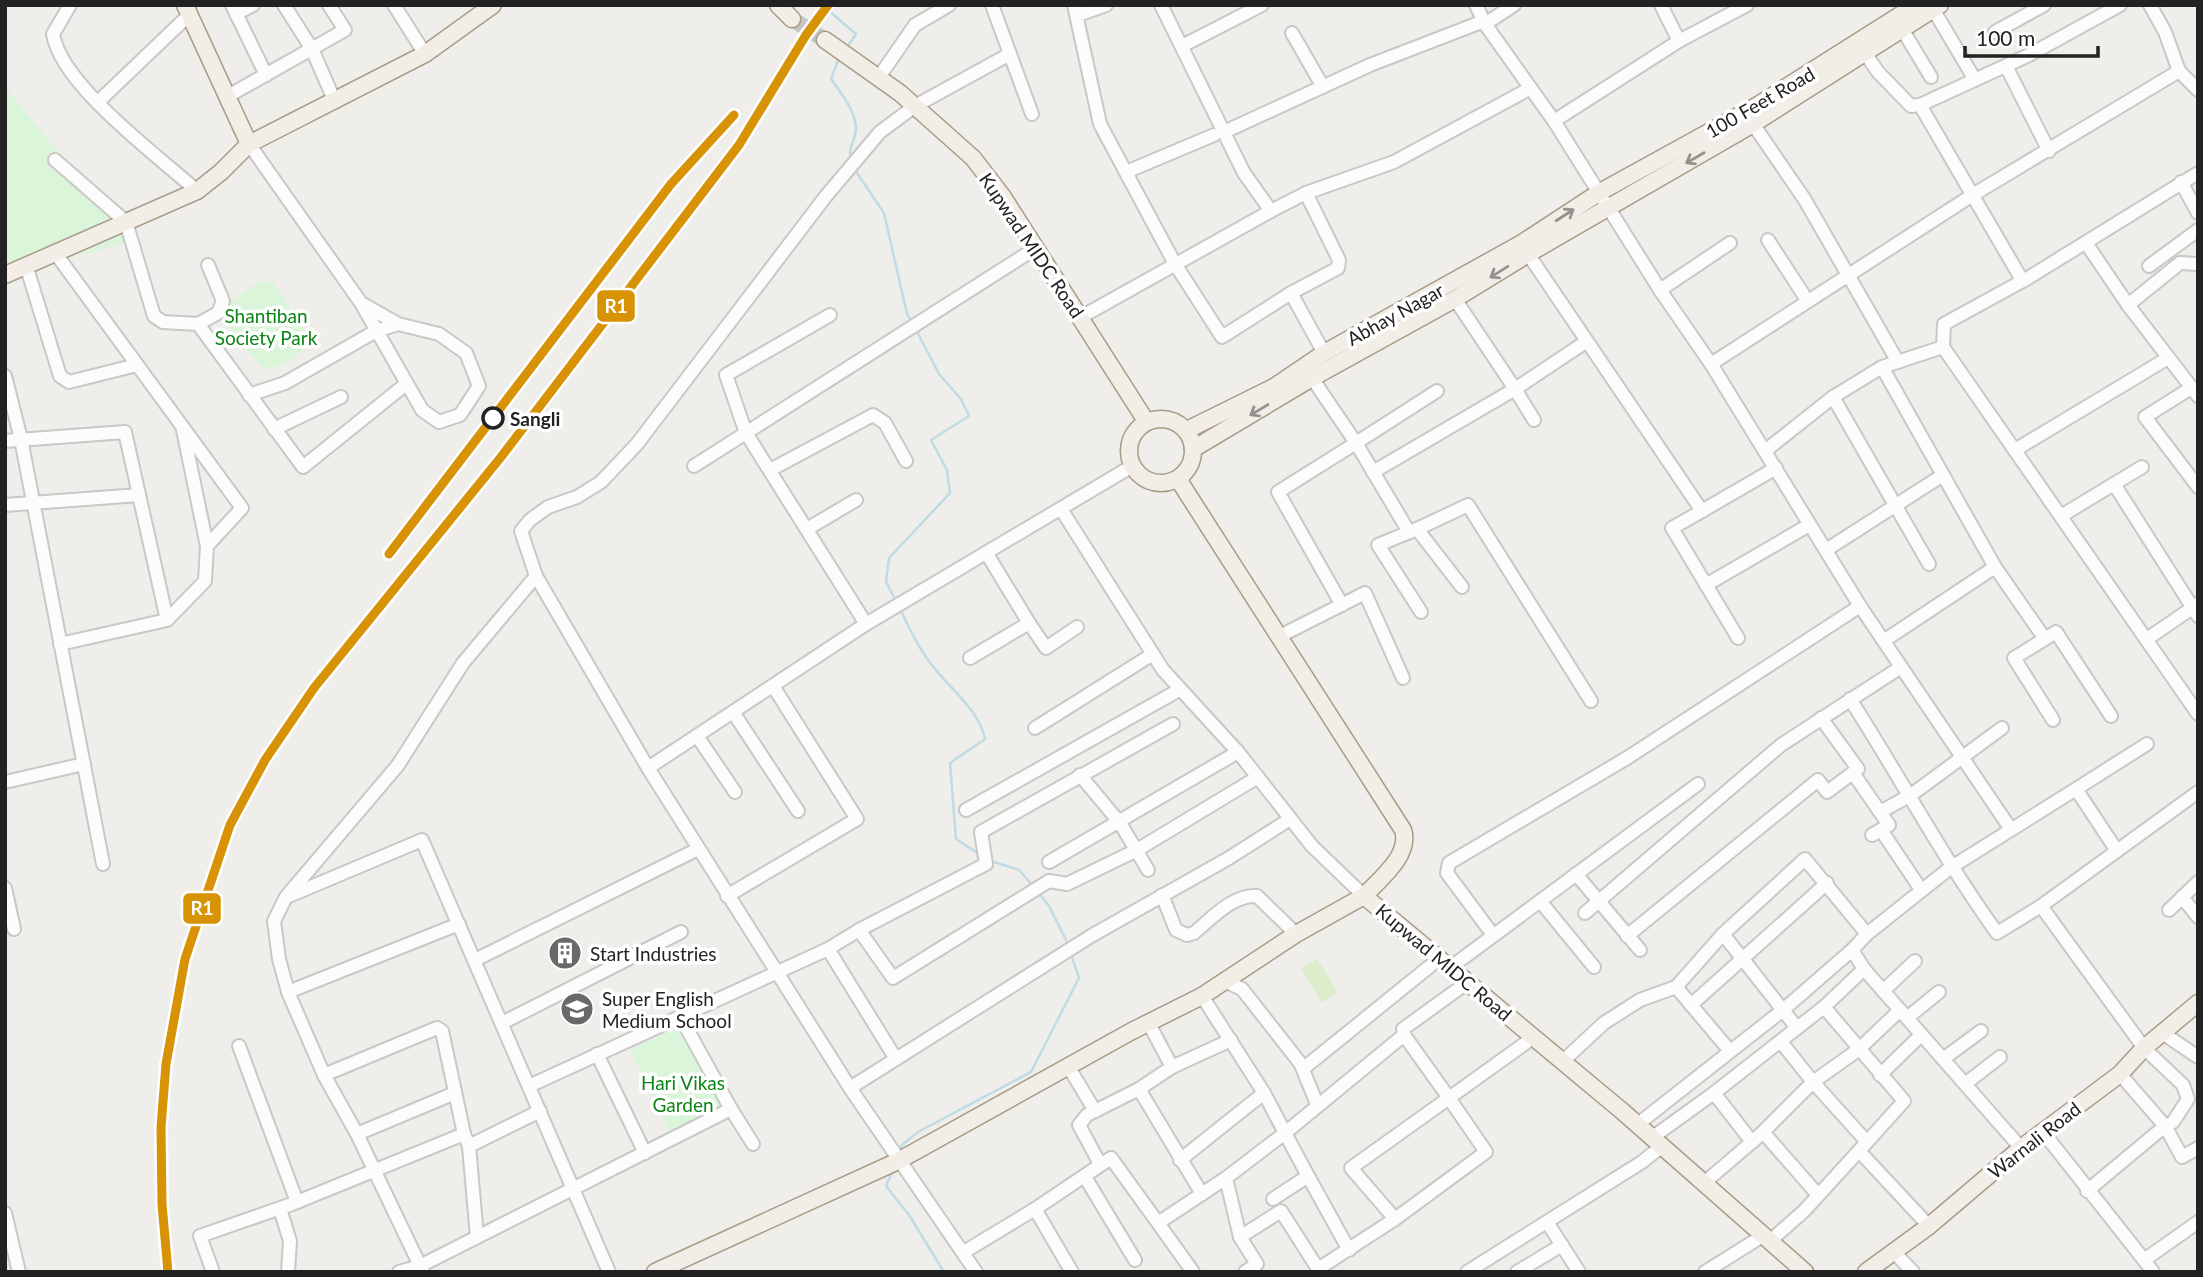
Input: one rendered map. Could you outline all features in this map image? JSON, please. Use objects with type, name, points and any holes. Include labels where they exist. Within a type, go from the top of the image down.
[{"type":"main road","points":[[5,275],[197,191],[221,173],[249,144],[425,54],[493,5]]},
{"type":"main road","points":[[778,5],[792,19]]},
{"type":"main road","name":"100 Feet Road","points":[[1600,192],[1758,105],[1916,5]]},
{"type":"main road","points":[[1193,449],[1753,124],[1937,7]]},
{"type":"main road","points":[[187,10],[249,144]]},
{"type":"main road","name":"Kupwad MIDC Road","points":[[825,40],[879,77],[973,159],[1003,197],[1146,421]]},
{"type":"main road","name":"Abhay Nagar","points":[[1187,430],[1274,387],[1324,353],[1522,243],[1600,192]]},
{"type":"main road","points":[[1165,418],[1187,430],[1193,449],[1191,463],[1178,479],[1160,484],[1151,482],[1135,471],[1128,454],[1129,444],[1133,435],[1146,421],[1165,418]]},
{"type":"main road","name":"Kupwad MIDC Road","points":[[1178,479],[1403,830],[1405,838],[1401,854],[1364,896],[1638,1124],[1805,1272]]},
{"type":"main road","points":[[655,1272],[898,1161],[1068,1066],[1202,996],[1296,934],[1364,896]]},
{"type":"main road","name":"Warnali Road","points":[[1866,1272],[1929,1226],[2021,1148],[2120,1074],[2144,1048],[2198,1003]]},
{"type":"street","points":[[70,5],[53,34],[54,44],[78,84],[197,191]]},
{"type":"street","points":[[253,5],[234,10],[266,75]]},
{"type":"street","points":[[284,5],[312,49],[335,102]]},
{"type":"street","points":[[228,96],[345,30],[329,5]]},
{"type":"street","points":[[394,5],[425,54]]},
{"type":"street","points":[[879,77],[915,24],[949,5]]},
{"type":"street","points":[[992,5],[1008,55],[1032,114]]},
{"type":"street","points":[[1106,5],[1076,10],[1100,124],[1175,264],[1222,337],[1291,293],[1338,268],[1340,264],[1306,192]]},
{"type":"street","points":[[1161,5],[1182,46],[1219,134],[1271,211]]},
{"type":"street","points":[[1182,46],[1262,5]]},
{"type":"street","points":[[1476,5],[1529,89],[1555,121],[1660,290],[1711,364],[1860,606],[2010,828]]},
{"type":"street","points":[[1126,172],[1219,134],[1408,49],[1485,22],[1514,5]]},
{"type":"street","points":[[1661,5],[1679,41]]},
{"type":"street","points":[[1555,121],[1679,41],[1747,5]]},
{"type":"street","points":[[1995,32],[2044,5]]},
{"type":"street","points":[[1866,53],[1878,72],[1911,106],[2006,66],[2120,5]]},
{"type":"street","points":[[2150,5],[2165,32],[2179,71],[2198,90]]},
{"type":"street","points":[[1937,7],[1974,78]]},
{"type":"street","points":[[98,102],[187,10]]},
{"type":"street","points":[[1902,29],[1931,77]]},
{"type":"street","points":[[1292,33],[1323,87]]},
{"type":"street","points":[[976,1272],[898,1161],[727,897],[536,576],[521,531],[530,520],[548,507],[577,497],[601,482],[637,444],[826,196],[880,132],[915,106],[1008,55]]},
{"type":"street","points":[[2006,66],[2049,151]]},
{"type":"street","points":[[1711,364],[1971,196],[2179,71]]},
{"type":"street","points":[[1081,317],[1306,192],[1394,162],[1529,89]]},
{"type":"street","points":[[1920,104],[2022,280]]},
{"type":"street","points":[[1753,124],[1805,200],[1898,362]]},
{"type":"street","points":[[249,144],[361,303],[422,410],[439,422],[460,415],[479,386],[466,353],[439,334],[398,324],[361,303]]},
{"type":"street","points":[[55,160],[127,222],[153,316],[175,325],[198,324],[218,313],[223,301],[208,265]]},
{"type":"street","points":[[2198,173],[2086,243],[1944,324],[1943,347],[2198,713]]},
{"type":"street","points":[[2181,183],[2198,213]]},
{"type":"street","points":[[2149,266],[2198,230]]},
{"type":"street","points":[[1768,240],[1807,300]]},
{"type":"street","points":[[1660,290],[1730,243]]},
{"type":"street","points":[[2086,243],[2128,305],[2195,392],[2145,418],[2198,487]]},
{"type":"street","points":[[694,466],[1036,248]]},
{"type":"street","points":[[56,254],[242,508],[207,546]]},
{"type":"street","points":[[1528,254],[1702,511]]},
{"type":"street","points":[[2128,305],[2180,263],[2198,264]]},
{"type":"street","points":[[26,265],[60,376],[69,382],[137,365]]},
{"type":"street","points":[[1291,293],[1324,353]]},
{"type":"street","points":[[1455,299],[1534,421]]},
{"type":"street","points":[[830,315],[726,375],[746,433],[866,624]]},
{"type":"street","points":[[198,324],[303,467],[406,384]]},
{"type":"street","points":[[249,395],[285,383],[376,331],[398,324]]},
{"type":"street","points":[[1373,472],[1515,389],[1584,343]]},
{"type":"street","points":[[1765,451],[1833,397],[1882,367],[1943,347]]},
{"type":"street","points":[[2015,450],[2168,358]]},
{"type":"street","points":[[1882,367],[1995,567],[2045,639]]},
{"type":"street","points":[[5,376],[21,439],[103,864]]},
{"type":"street","points":[[1312,378],[1413,530],[1462,587]]},
{"type":"street","points":[[1342,605],[1278,492],[1437,391]]},
{"type":"street","points":[[274,429],[341,397]]},
{"type":"street","points":[[1833,397],[1930,564]]},
{"type":"street","points":[[770,470],[873,415],[885,423],[906,461]]},
{"type":"street","points":[[60,644],[167,620],[205,581],[207,546],[182,425]]},
{"type":"street","points":[[5,441],[125,432],[167,620]]},
{"type":"street","points":[[648,768],[866,624],[1134,465]]},
{"type":"street","points":[[2062,516],[2142,467]]},
{"type":"street","points":[[1738,638],[1672,528],[1776,468]]},
{"type":"street","points":[[1826,550],[1943,475]]},
{"type":"street","points":[[2114,484],[2196,609],[2147,639]]},
{"type":"street","points":[[5,505],[139,495]]},
{"type":"street","points":[[807,529],[856,500]]},
{"type":"street","points":[[1421,612],[1378,545],[1468,505],[1591,701]]},
{"type":"street","points":[[1061,509],[1153,654],[1179,690],[1238,752],[1312,846],[1364,896]]},
{"type":"street","points":[[1706,585],[1809,525]]},
{"type":"street","points":[[987,554],[1046,648],[1077,627]]},
{"type":"street","points":[[1885,640],[1995,567]]},
{"type":"street","points":[[421,1269],[357,1134],[324,1075],[288,992],[279,959],[274,921],[286,897],[398,765],[464,663],[536,576]]},
{"type":"street","points":[[1280,636],[1365,593],[1403,678]]},
{"type":"street","points":[[1493,935],[1447,873],[1449,863],[1627,758],[1860,606]]},
{"type":"street","points":[[970,658],[1029,623]]},
{"type":"street","points":[[2053,720],[2014,658],[2056,632],[2111,716]]},
{"type":"street","points":[[1035,728],[1153,654]]},
{"type":"street","points":[[1585,913],[1782,745],[1901,667]]},
{"type":"street","points":[[727,897],[856,819],[773,686]]},
{"type":"street","points":[[966,810],[1179,690]]},
{"type":"street","points":[[1850,699],[1911,795],[1950,868],[1997,933],[2041,906],[2198,792]]},
{"type":"street","points":[[733,712],[798,811]]},
{"type":"street","points":[[1627,936],[1818,780],[1827,792],[1858,769],[1821,718]]},
{"type":"street","points":[[529,1086],[774,971],[828,949],[986,864],[981,832],[1173,724]]},
{"type":"street","points":[[1880,812],[1911,795],[2002,728]]},
{"type":"street","points":[[697,736],[735,792]]},
{"type":"street","points":[[1638,1124],[1783,1010],[1867,934],[1950,868],[2147,744]]},
{"type":"street","points":[[1049,862],[1238,752]]},
{"type":"street","points":[[5,782],[84,764]]},
{"type":"street","points":[[1853,773],[1889,825],[1877,832],[1920,888]]},
{"type":"street","points":[[1080,775],[1120,823],[1148,870]]},
{"type":"street","points":[[859,930],[894,978],[1049,881],[1067,884],[1137,850],[1258,776]]},
{"type":"street","points":[[1301,1065],[1304,1068],[1445,962],[1493,935],[1698,784]]},
{"type":"street","points":[[2076,789],[2117,851]]},
{"type":"street","points":[[850,1088],[1161,895],[1230,858],[1290,819]]},
{"type":"street","points":[[286,897],[422,840],[609,1272]]},
{"type":"street","points":[[475,960],[698,849]]},
{"type":"street","points":[[1563,1061],[1604,1023],[1640,1000],[1676,987],[1723,933],[1805,859],[1867,934]]},
{"type":"street","points":[[1576,874],[1640,950]]},
{"type":"street","points":[[2169,910],[2198,882]]},
{"type":"street","points":[[1691,1005],[1827,883]]},
{"type":"street","points":[[5,888],[14,929]]},
{"type":"street","points":[[1161,895],[1176,930],[1187,935],[1194,933],[1232,903],[1249,895],[1257,896],[1296,934]]},
{"type":"street","points":[[2182,897],[2198,917]]},
{"type":"street","points":[[1541,901],[1594,967]]},
{"type":"street","points":[[2041,906],[2144,1048],[2183,1085],[2188,1099],[2173,1122],[2087,1191]]},
{"type":"street","points":[[288,992],[459,924]]},
{"type":"street","points":[[502,1023],[681,932]]},
{"type":"street","points":[[1723,933],[1797,1028]]},
{"type":"street","points":[[828,949],[896,1059]]},
{"type":"street","points":[[1852,950],[1864,969],[2021,1148]]},
{"type":"street","points":[[1883,991],[1915,961]]},
{"type":"street","points":[[1467,1272],[1547,1222],[1658,1142],[1714,1093],[1824,1007],[1864,969]]},
{"type":"street","points":[[1225,981],[1242,989],[1301,1065],[1317,1104]]},
{"type":"street","points":[[1240,1237],[1281,1211],[1319,1270],[1395,1219],[1486,1152],[1404,1035],[1404,1029],[1411,1022],[1468,982]]},
{"type":"street","points":[[1676,987],[1730,1051]]},
{"type":"street","points":[[1704,1182],[1763,1132],[1813,1082],[1903,1014],[1939,992]]},
{"type":"street","points":[[1202,996],[1264,1093],[1349,1250]]},
{"type":"street","points":[[1705,1272],[1767,1238],[1818,1195],[1904,1101],[1824,1007]]},
{"type":"street","points":[[681,1016],[752,1144]]},
{"type":"street","points":[[1149,1024],[1172,1067]]},
{"type":"street","points":[[324,1075],[438,1028],[442,1031],[466,1140],[477,1237]]},
{"type":"street","points":[[1943,1059],[1981,1031]]},
{"type":"street","points":[[2164,1034],[2198,1057]]},
{"type":"street","points":[[1158,1223],[1226,1178],[1285,1133],[1404,1035]]},
{"type":"street","points":[[1880,1075],[1921,1035]]},
{"type":"street","points":[[1395,1219],[1351,1168],[1534,1037]]},
{"type":"street","points":[[1100,1164],[1079,1125],[1096,1111],[1139,1089],[1172,1067],[1231,1040]]},
{"type":"street","points":[[1781,1042],[1929,1226]]},
{"type":"street","points":[[239,1046],[297,1202]]},
{"type":"street","points":[[597,1055],[645,1153]]},
{"type":"street","points":[[1965,1084],[2000,1057]]},
{"type":"street","points":[[1068,1066],[1096,1111]]},
{"type":"street","points":[[2120,1074],[2165,1126],[2182,1157],[2198,1148]]},
{"type":"street","points":[[1139,1089],[1202,1194]]},
{"type":"street","points":[[357,1134],[455,1093]]},
{"type":"street","points":[[1181,1160],[1264,1093]]},
{"type":"street","points":[[1714,1093],[1752,1142]]},
{"type":"street","points":[[399,1272],[421,1269],[477,1237],[731,1109]]},
{"type":"street","points":[[213,1272],[200,1236],[540,1111]]},
{"type":"street","points":[[1763,1132],[1818,1195]]},
{"type":"street","points":[[2043,1132],[2153,1272]]},
{"type":"street","points":[[964,1252],[1111,1158],[1193,1272]]},
{"type":"street","points":[[1273,1199],[1308,1176]]},
{"type":"street","points":[[1085,1177],[1135,1260]]},
{"type":"street","points":[[1226,1178],[1240,1237],[1260,1268],[1245,1272]]},
{"type":"street","points":[[279,1209],[290,1241],[288,1272]]},
{"type":"street","points":[[1035,1209],[1072,1272]]},
{"type":"street","points":[[5,1213],[14,1269]]},
{"type":"street","points":[[1547,1222],[1579,1272]]},
{"type":"street","points":[[2144,1260],[2198,1222]]},
{"type":"street","points":[[1517,1272],[1562,1245]]},
{"type":"street","points":[[1894,1252],[1913,1272]]},
{"type":"green space","points":[[5,87],[132,242],[5,273]]},
{"type":"green space","name":"Shantiban Society Park","points":[[260,281],[273,282],[309,337],[298,356],[264,370],[232,333],[222,308]]},
{"type":"green space","points":[[1317,959],[1338,992],[1322,1003],[1301,968]]},
{"type":"green space","name":"Hari Vikas Garden","points":[[679,1025],[723,1108],[671,1136],[630,1049]]},
{"type":"waterway","points":[[822,5],[856,34],[847,47]]},
{"type":"waterway","points":[[839,58],[831,79],[847,102],[855,121],[856,132],[850,152],[851,160]]},
{"type":"waterway","points":[[855,170],[884,213],[907,314],[911,321]]},
{"type":"waterway","points":[[896,601],[886,582],[889,558],[950,493],[947,470],[931,440],[969,416],[961,399],[939,374],[916,330]]},
{"type":"waterway","points":[[899,607],[924,655],[964,702],[982,729],[985,739],[950,763],[956,839],[979,854]]},
{"type":"waterway","points":[[991,861],[1019,870],[1034,887]]},
{"type":"waterway","points":[[1038,892],[1049,906],[1068,944]]},
{"type":"waterway","points":[[899,1152],[902,1145],[918,1132],[1031,1072],[1079,978],[1071,954]]},
{"type":"waterway","points":[[892,1172],[886,1186],[909,1215],[944,1272]]},
{"type":"tunnel","points":[[792,19],[825,40]]},
{"type":"transit line","name":"R1","points":[[168,1272],[162,1204],[161,1127],[166,1064],[185,959],[230,825],[265,760],[314,688],[501,457],[739,145],[806,35],[828,5]]},
{"type":"transit line","name":"R1","points":[[389,554],[671,184],[734,115]]},
{"type":"place","name":"Sangli","points":[[493,418]]},
{"type":"place","name":"Start Industries","points":[[565,953]]},
{"type":"place","name":"Super English Medium School","points":[[577,1009]]}]
